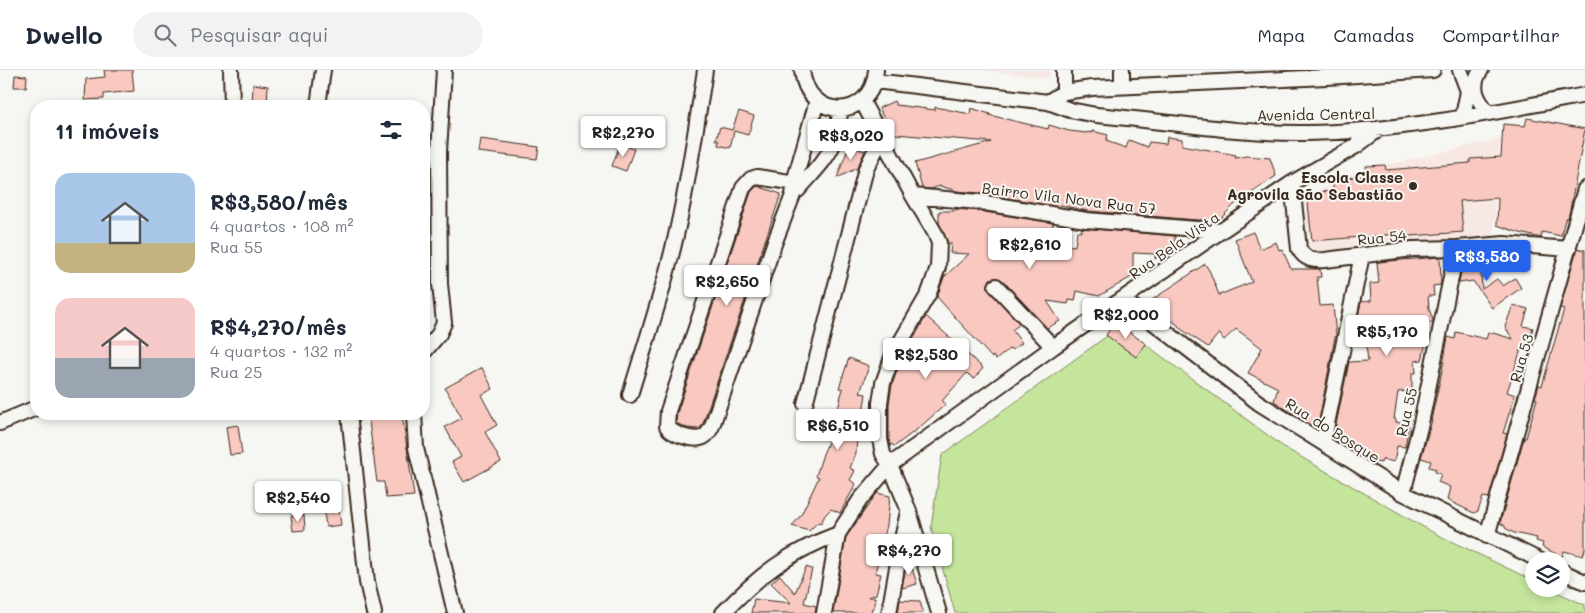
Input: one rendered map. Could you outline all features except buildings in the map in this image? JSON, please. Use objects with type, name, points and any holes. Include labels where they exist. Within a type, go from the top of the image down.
[{"type":"street","points":[[232,70],[232,100]]},
{"type":"street","points":[[319,100],[323,70]]},
{"type":"street","points":[[430,345],[444,324],[440,284],[440,152],[444,70]]},
{"type":"street","points":[[630,396],[677,232],[693,151],[705,70]]},
{"type":"street","points":[[802,70],[805,87],[817,102],[828,107],[841,109],[852,107],[862,101],[870,92],[876,75]]},
{"type":"street","points":[[1064,70],[1064,92]]},
{"type":"street","points":[[1122,70],[1122,86]]},
{"type":"street","points":[[1048,102],[1064,92],[1227,76],[1433,70]]},
{"type":"street","points":[[1460,70],[1466,81],[1468,91],[1463,116]]},
{"type":"street","points":[[1481,70],[1474,87],[1488,112]]},
{"type":"street","name":"Avenida Central","points":[[876,75],[1048,102],[1070,110],[1096,115],[1268,132],[1378,129],[1585,95]]},
{"type":"street","points":[[862,101],[939,243],[939,259],[930,293],[893,354],[883,383],[880,403],[880,439],[883,454],[890,464],[908,511],[939,613]]},
{"type":"street","points":[[797,187],[776,180],[753,178],[743,188],[668,411],[666,426],[670,430],[697,439],[705,436],[712,426],[774,244],[797,187],[817,102]]},
{"type":"street","points":[[797,187],[814,173],[829,152],[836,137],[841,109]]},
{"type":"street","points":[[1332,159],[1356,146],[1378,129]]},
{"type":"street","points":[[1332,159],[1358,131]]},
{"type":"street","points":[[805,404],[866,169],[882,137]]},
{"type":"street","name":"Rua Bela Vista","points":[[838,534],[860,500],[890,464],[1053,347],[1124,300],[1221,231],[1292,183],[1332,159]]},
{"type":"street","name":"Rua 54","points":[[1292,183],[1298,243],[1301,253],[1310,260],[1413,249],[1504,244],[1569,249]]},
{"type":"street","name":"Rua 53","points":[[1487,536],[1585,189]]},
{"type":"street","name":"Bairro Vila Nova Rua 57","points":[[913,196],[979,202],[1086,220],[1221,231]]},
{"type":"street","name":"Rua 55","points":[[1403,493],[1421,423],[1457,248]]},
{"type":"street","points":[[1323,443],[1362,255]]},
{"type":"street","points":[[996,286],[1053,347]]},
{"type":"street","name":"Rua do Bosque","points":[[1124,300],[1259,403],[1403,493],[1525,554]]},
{"type":"street","points":[[0,423],[30,410]]},
{"type":"street","points":[[350,420],[367,582],[374,613]]},
{"type":"street","points":[[414,420],[416,448],[455,613]]},
{"type":"street","points":[[889,613],[908,511]]},
{"type":"street","points":[[723,613],[764,574],[788,557],[812,544],[838,534]]},
{"type":"street","points":[[824,613],[838,534]]},
{"type":"street","points":[[1570,574],[1585,582]]},
{"type":"shaded area","points":[[979,70],[1050,70],[1050,78]]},
{"type":"shaded area","name":"Escola Classe Agrovila São Sebastião","points":[[1500,139],[1493,238],[1309,254],[1304,199],[1353,173]]},
{"type":"green space","points":[[1121,326],[1285,448],[1434,533],[1525,577],[1525,597],[1568,597],[1585,605],[1585,613],[955,613],[931,527],[942,455]]},
{"type":"place","name":"Escola Classe Agrovila São Sebastião","points":[[1413,186]]}]
